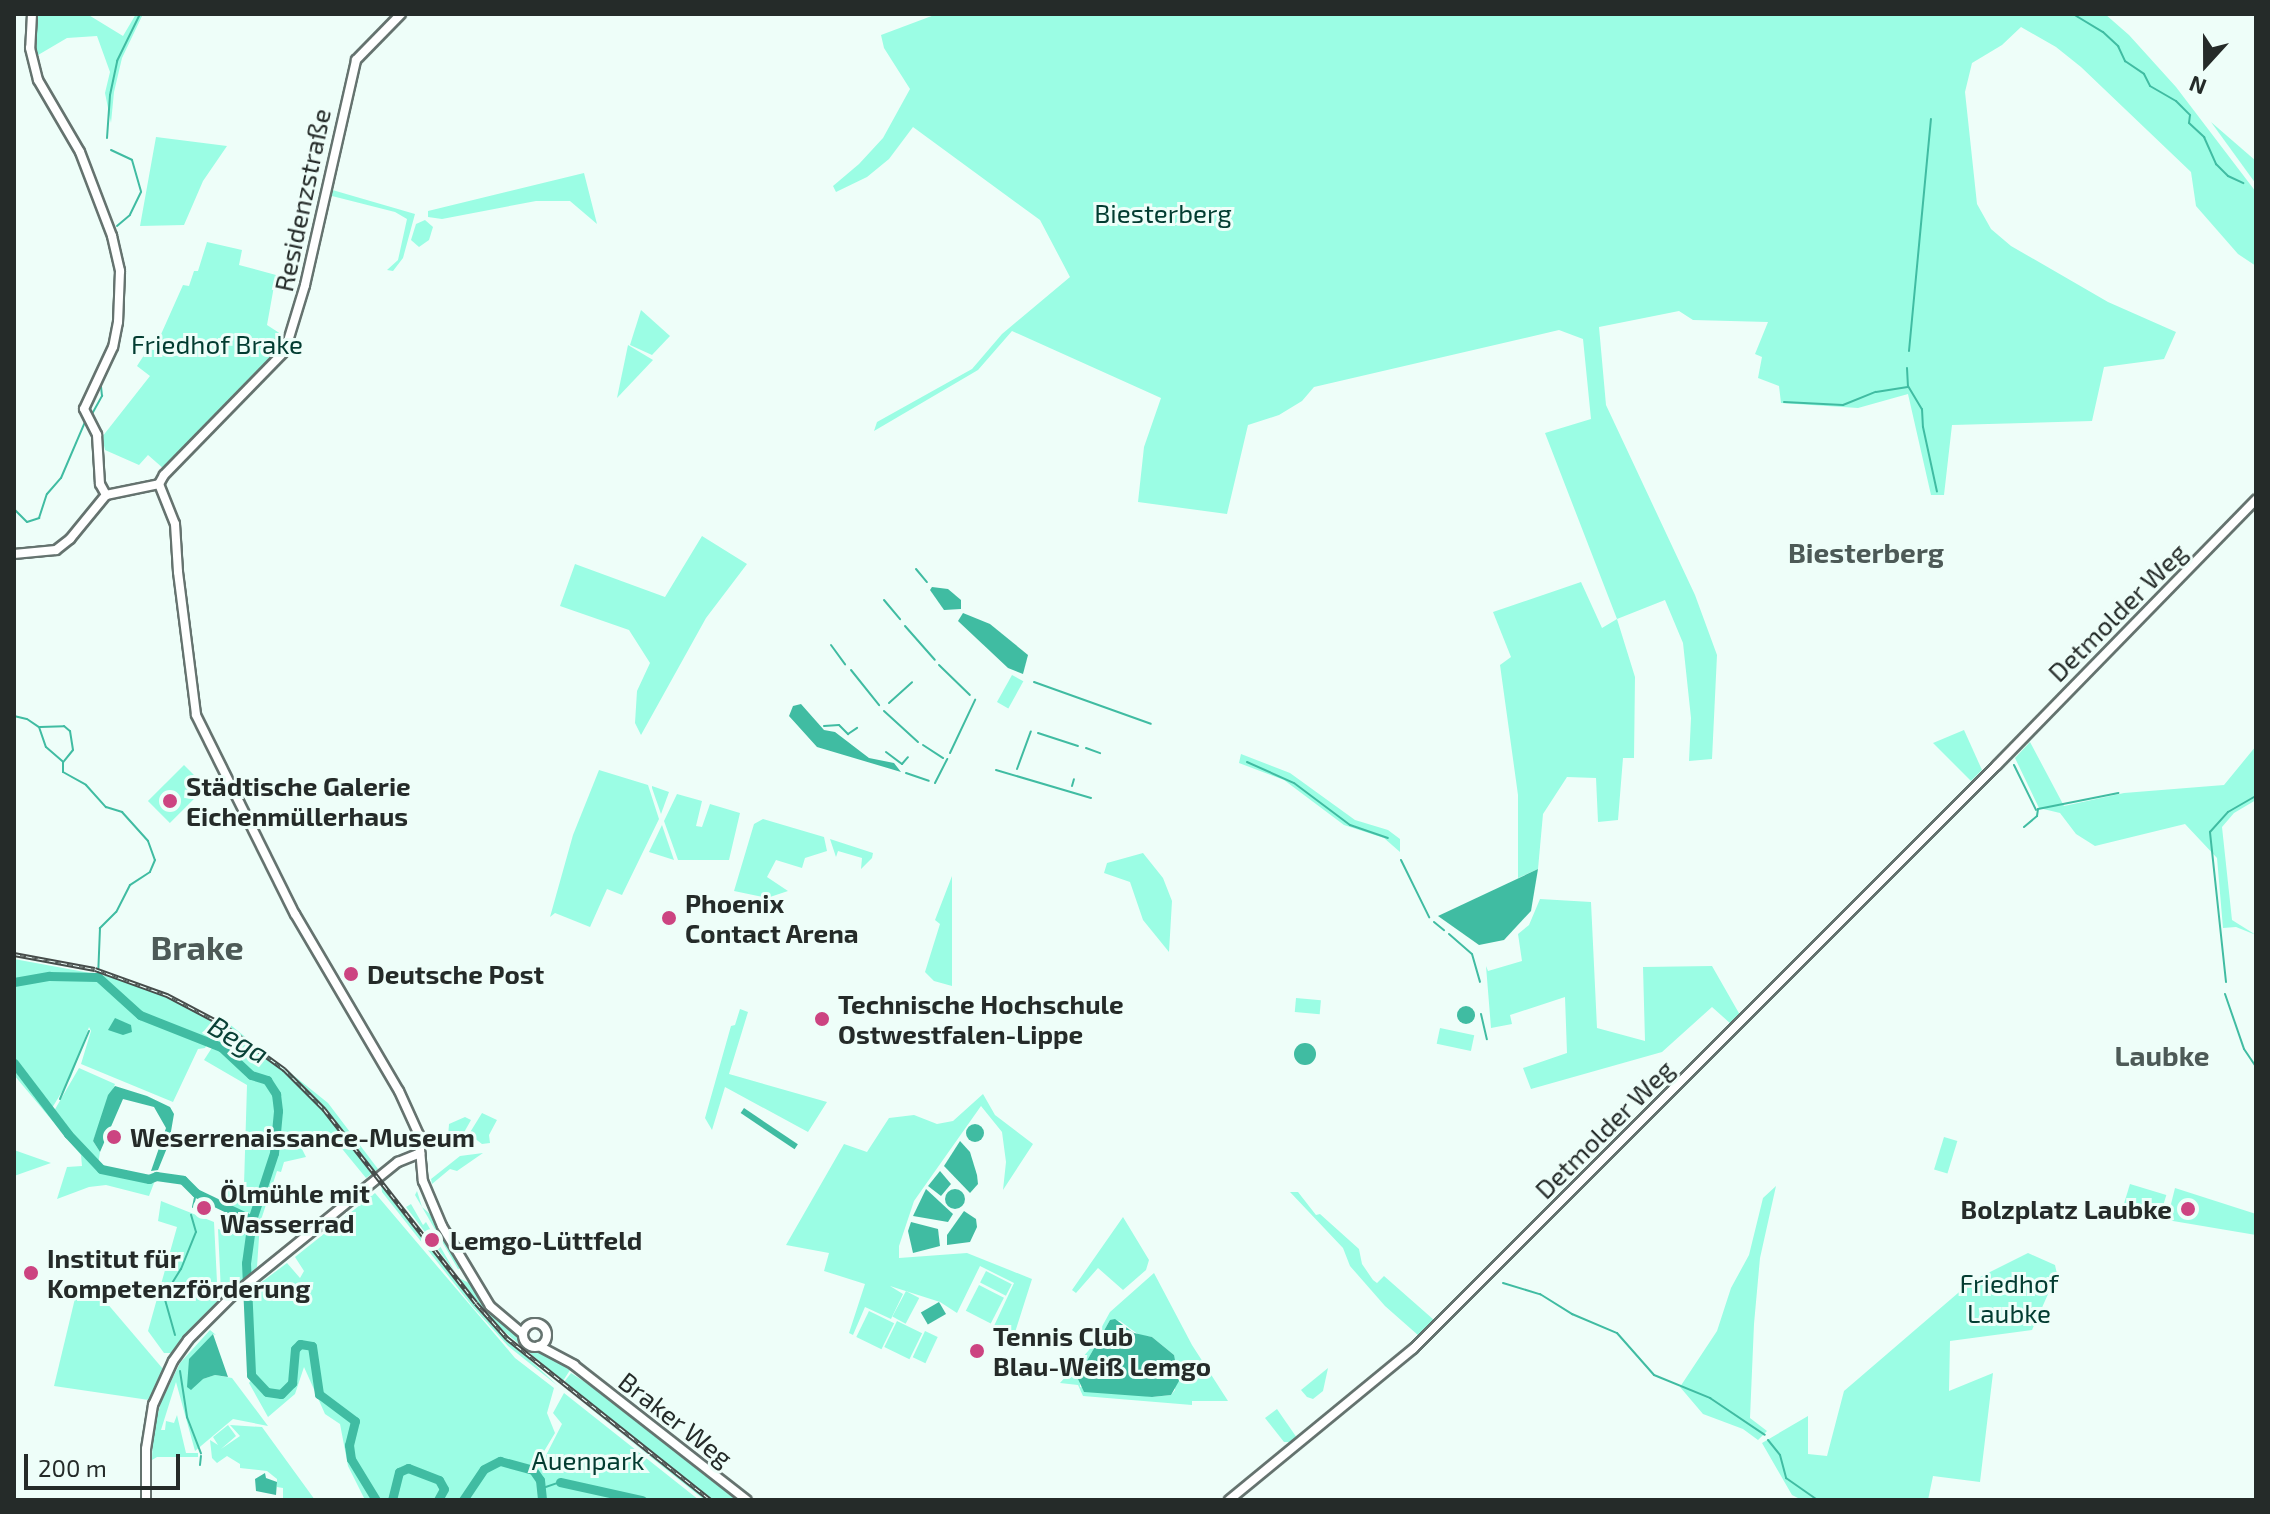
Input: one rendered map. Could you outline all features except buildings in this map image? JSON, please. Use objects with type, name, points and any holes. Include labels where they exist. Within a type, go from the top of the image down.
[{"type":"street","points":[[32,14],[30,48],[36,75],[83,157],[112,236],[120,271],[117,331],[84,409],[97,435],[100,484],[106,495]]},
{"type":"street","name":"Residenzstraße","points":[[161,491],[164,475],[285,351],[302,297],[356,60],[401,14]]},
{"type":"street","points":[[14,554],[42,554],[64,545],[106,495],[138,488],[161,491]]},
{"type":"street","name":"Braker Weg","points":[[161,491],[175,524],[196,715],[295,914],[399,1091],[415,1125],[429,1201],[477,1286],[506,1321],[524,1331],[529,1346],[542,1344],[747,1500]]},
{"type":"street","name":"Detmolder Weg","points":[[1229,1500],[1413,1349],[2256,500]]},
{"type":"street","points":[[146,1497],[148,1431],[153,1405],[162,1383],[188,1340],[231,1297],[393,1168],[421,1157]]},
{"type":"street","name":"Braker Weg","points":[[524,1331],[535,1323],[541,1325],[546,1333],[542,1344]]},
{"type":"green space","points":[[34,14],[87,14],[123,36],[136,14],[143,14],[122,58],[111,123],[105,93],[110,72],[97,36],[67,38],[33,58]]},
{"type":"green space","points":[[937,14],[2105,14],[2129,35],[2176,87],[2256,192],[2256,266],[2238,254],[2196,206],[2191,172],[2081,67],[2056,47],[2021,27],[2002,45],[1972,63],[1965,92],[1977,204],[1991,229],[2011,246],[2108,302],[2176,332],[2164,359],[2104,367],[2092,421],[1952,425],[1944,495],[1931,495],[1908,394],[1858,408],[1781,403],[1779,386],[1758,378],[1762,357],[1755,354],[1768,322],[1693,320],[1679,311],[1599,327],[1606,405],[1695,595],[1717,655],[1712,759],[1689,761],[1691,718],[1683,643],[1665,600],[1617,619],[1545,433],[1591,419],[1583,339],[1559,330],[1314,387],[1302,401],[1279,415],[1248,425],[1227,514],[1138,502],[1144,447],[1161,398],[1012,331],[978,370],[874,431],[877,422],[972,369],[1002,334],[1070,277],[1040,220],[913,127],[889,159],[867,177],[836,192],[833,186],[883,138],[910,89],[884,48],[881,35]]},
{"type":"green space","points":[[2211,122],[2256,161],[2256,184]]},
{"type":"green space","points":[[156,137],[227,146],[203,181],[184,225],[140,226]]},
{"type":"green space","points":[[584,173],[597,224],[570,201],[536,201],[442,219],[428,217],[428,211]]},
{"type":"green space","points":[[329,189],[415,214],[403,258],[393,271],[387,270],[398,260],[407,219],[395,212],[328,195]]},
{"type":"green space","points":[[425,220],[433,227],[429,240],[419,247],[411,240],[416,224]]},
{"type":"green space","name":"Friedhof Brake","points":[[207,242],[242,250],[239,265],[276,275],[267,325],[287,338],[276,361],[164,469],[148,455],[139,465],[105,450],[102,437],[150,376],[137,366],[148,349],[154,350],[183,285],[189,286],[194,271],[198,271]]},
{"type":"green space","points":[[641,310],[670,336],[652,355],[630,345]]},
{"type":"green space","points":[[628,345],[653,360],[617,398]]},
{"type":"green space","points":[[702,536],[747,564],[706,618],[641,735],[635,723],[637,691],[650,663],[629,630],[560,606],[575,564],[665,597]]},
{"type":"green space","points":[[1581,582],[1602,628],[1617,619],[1635,677],[1634,758],[1623,758],[1618,820],[1598,822],[1596,778],[1567,777],[1543,814],[1538,869],[1518,878],[1518,795],[1500,665],[1511,657],[1493,612]]},
{"type":"green space","points":[[1012,675],[1023,681],[1008,708],[997,702]]},
{"type":"green space","points":[[1964,730],[1982,770],[1971,781],[1933,743]]},
{"type":"green space","points":[[2030,742],[2064,806],[2124,793],[2224,785],[2256,746],[2256,800],[2234,813],[2222,827],[2232,920],[2256,935],[2236,927],[2223,928],[2217,858],[2185,824],[2095,846],[2076,834],[2060,813],[2039,808],[2015,758]]},
{"type":"green space","points":[[1241,754],[1290,773],[1355,820],[1388,830],[1400,839],[1400,852],[1384,838],[1344,825],[1284,780],[1239,763]]},
{"type":"green space","points":[[184,765],[206,787],[170,823],[148,801]]},
{"type":"green space","points":[[599,770],[648,785],[659,819],[622,895],[607,889],[590,927],[555,913],[550,917],[573,835]]},
{"type":"green space","points":[[652,788],[669,792],[661,814]]},
{"type":"green space","points":[[677,794],[702,801],[696,826],[702,827],[710,804],[740,813],[729,860],[678,860],[664,821]]},
{"type":"green space","points":[[763,819],[824,837],[827,851],[805,858],[802,868],[776,860],[767,877],[788,891],[767,898],[734,891],[754,824]]},
{"type":"green space","points":[[662,825],[674,860],[649,852]]},
{"type":"green space","points":[[830,839],[873,853],[872,858],[861,869],[862,858],[838,851],[836,857]]},
{"type":"green space","points":[[1143,853],[1163,878],[1172,901],[1169,952],[1143,920],[1130,882],[1104,873],[1107,863]]},
{"type":"green space","points":[[952,876],[952,986],[934,981],[925,972],[940,924],[935,920]]},
{"type":"green space","points":[[1540,899],[1591,902],[1597,1028],[1645,1041],[1643,967],[1712,966],[1740,1015],[1731,1024],[1712,1007],[1662,1052],[1531,1089],[1523,1068],[1567,1053],[1565,997],[1510,1015],[1512,1024],[1491,1028],[1486,966],[1488,971],[1522,961],[1518,934],[1529,925]]},
{"type":"green space","points":[[14,959],[112,977],[179,1002],[218,1025],[205,1048],[198,1049],[173,1102],[81,1064],[91,1031],[89,1027],[71,1077],[52,1108],[14,1059]]},
{"type":"green space","points":[[1296,998],[1321,1000],[1320,1014],[1295,1012]]},
{"type":"green space","points":[[740,1009],[748,1012],[729,1074],[827,1102],[808,1132],[725,1087],[712,1130],[705,1118],[731,1026],[735,1025]]},
{"type":"green space","points":[[228,1023],[328,1103],[378,1169],[366,1178],[334,1139],[319,1136],[298,1141],[306,1157],[284,1162],[281,1172],[277,1171],[260,1223],[257,1267],[226,1296],[221,1292],[218,1229],[233,1234],[241,1215],[224,1207],[230,1183],[244,1185],[247,1085],[204,1060]]},
{"type":"green space","points":[[1440,1028],[1474,1035],[1471,1051],[1437,1044]]},
{"type":"green space","points":[[14,1065],[68,1135],[91,1159],[54,1111],[79,1068],[115,1084],[93,1141],[100,1152],[97,1171],[154,1183],[149,1196],[106,1185],[89,1187],[57,1199],[67,1167],[82,1166],[81,1155],[14,1075]]},
{"type":"green space","points":[[983,1094],[995,1115],[1033,1144],[1003,1190],[1006,1162],[1002,1132],[981,1106],[914,1201],[899,1246],[899,1258],[967,1253],[1032,1279],[1010,1348],[997,1339],[994,1326],[1014,1283],[980,1266],[957,1313],[940,1302],[890,1286],[903,1294],[891,1319],[865,1307],[853,1335],[849,1333],[865,1284],[824,1271],[829,1253],[786,1245],[844,1144],[867,1152],[889,1118],[914,1115],[937,1124],[953,1121]]},
{"type":"green space","points":[[482,1113],[497,1120],[489,1135],[490,1143],[482,1144],[469,1134]]},
{"type":"green space","points":[[465,1117],[471,1120],[462,1136],[448,1138],[449,1124]]},
{"type":"green space","points":[[1944,1137],[1957,1141],[1947,1174],[1934,1170]]},
{"type":"green space","points":[[14,1150],[51,1163],[14,1176]]},
{"type":"green space","points":[[483,1153],[457,1171],[450,1169],[432,1184],[431,1179],[460,1156]]},
{"type":"green space","points":[[381,1184],[491,1324],[558,1386],[508,1346],[472,1306],[382,1192]]},
{"type":"green space","points":[[2130,1184],[2166,1195],[2160,1215],[2124,1204]]},
{"type":"green space","points":[[1776,1186],[1760,1258],[1754,1324],[1750,1418],[1767,1431],[1758,1440],[1743,1429],[1703,1414],[1680,1387],[1717,1331],[1731,1288],[1749,1255],[1763,1198]]},
{"type":"green space","points":[[2175,1188],[2256,1214],[2256,1235],[2167,1220]]},
{"type":"green space","points":[[417,1191],[422,1207],[430,1214],[461,1268],[458,1269],[415,1195]]},
{"type":"green space","points":[[1290,1192],[1298,1192],[1316,1215],[1320,1214],[1359,1249],[1362,1264],[1373,1280],[1377,1283],[1384,1276],[1434,1320],[1419,1336],[1385,1306],[1350,1266],[1343,1248]]},
{"type":"green space","name":"Auenpark","points":[[375,1193],[515,1358],[554,1388],[547,1413],[555,1433],[537,1463],[539,1469],[562,1424],[553,1413],[564,1393],[699,1500],[365,1500],[348,1466],[340,1424],[325,1414],[304,1367],[295,1394],[268,1417],[249,1383],[255,1375],[251,1290],[287,1263],[300,1278],[304,1271],[295,1257]]},
{"type":"green space","points":[[161,1201],[214,1222],[218,1302],[172,1353],[164,1353],[148,1331],[177,1227],[158,1221]]},
{"type":"green space","points":[[411,1204],[423,1225],[426,1222],[455,1272],[406,1207]]},
{"type":"green space","points":[[1123,1217],[1149,1260],[1146,1270],[1123,1290],[1098,1268],[1076,1293],[1072,1290]]},
{"type":"green space","name":"Friedhof Laubke","points":[[2028,1253],[2055,1265],[2057,1274],[2032,1330],[1950,1341],[1949,1391],[1993,1373],[1980,1482],[1933,1476],[1928,1500],[1802,1500],[1792,1495],[1762,1443],[1808,1416],[1808,1454],[1827,1456],[1844,1391],[1972,1281]]},
{"type":"green space","points":[[986,1271],[1012,1284],[1006,1296],[980,1283]]},
{"type":"green space","points":[[1154,1273],[1192,1345],[1228,1401],[1192,1401],[1192,1405],[1083,1396],[1078,1385],[1060,1383],[1089,1350],[1110,1312]],"holes":[[[1110,1320],[1120,1321],[1139,1335],[1152,1337],[1174,1355],[1175,1390],[1171,1395],[1153,1397],[1080,1387],[1080,1373]]]},
{"type":"green space","points":[[459,1278],[469,1283],[501,1322],[517,1332],[525,1345],[542,1350],[570,1370],[563,1381],[494,1323]]},
{"type":"green space","points":[[979,1285],[1004,1298],[991,1324],[966,1311]]},
{"type":"green space","points":[[77,1290],[100,1295],[163,1369],[149,1400],[54,1386]]},
{"type":"green space","points":[[906,1291],[919,1298],[906,1324],[892,1317]]},
{"type":"green space","points":[[869,1311],[894,1323],[881,1349],[856,1337]]},
{"type":"green space","points":[[897,1321],[922,1333],[909,1359],[884,1347]]},
{"type":"green space","points":[[210,1330],[216,1335],[213,1334],[203,1379],[215,1375],[232,1378],[268,1426],[233,1419],[195,1451],[176,1382],[161,1430],[165,1430],[166,1421],[174,1423],[177,1415],[186,1453],[198,1453],[198,1457],[157,1457],[152,1460],[153,1432],[161,1402],[180,1363]]},
{"type":"green space","points":[[925,1331],[938,1337],[925,1363],[913,1357]]},
{"type":"green space","points":[[1328,1368],[1323,1391],[1313,1399],[1307,1397],[1301,1390]]},
{"type":"green space","points":[[571,1373],[613,1400],[743,1500],[713,1500],[564,1382]]},
{"type":"green space","points":[[562,1386],[644,1451],[709,1500],[702,1498]]},
{"type":"green space","points":[[1277,1409],[1297,1438],[1291,1442],[1284,1442],[1265,1418]]},
{"type":"green space","points":[[228,1425],[236,1436],[221,1449],[240,1436],[230,1425],[262,1427],[315,1500],[283,1500],[283,1488],[277,1487],[277,1479],[267,1471],[240,1468],[240,1464],[227,1456],[217,1463],[212,1458],[210,1440],[218,1445],[213,1437]]},
{"type":"shaded area","points":[[932,587],[948,589],[961,600],[961,609],[944,610],[930,590]]},
{"type":"shaded area","points":[[963,613],[990,624],[1028,655],[1023,674],[1008,668],[958,621]]},
{"type":"shaded area","points":[[801,704],[824,730],[835,732],[869,758],[894,763],[901,772],[817,747],[789,716],[793,706]]},
{"type":"shaded area","points":[[1538,869],[1531,911],[1504,940],[1479,945],[1438,916]]},
{"type":"shaded area","points":[[1466,1006],[1475,1015],[1466,1024],[1457,1015]]},
{"type":"shaded area","points":[[115,1018],[131,1025],[132,1032],[123,1035],[108,1030]]},
{"type":"shaded area","points":[[1305,1043],[1313,1046],[1316,1054],[1313,1062],[1305,1065],[1297,1062],[1294,1054],[1297,1046]]},
{"type":"shaded area","points":[[115,1086],[147,1096],[170,1107],[174,1114],[169,1143],[158,1170],[151,1171],[166,1128],[154,1107],[123,1099],[100,1152],[93,1141],[108,1095]]},
{"type":"shaded area","points":[[744,1108],[798,1144],[795,1149],[741,1113]]},
{"type":"shaded area","points":[[971,1124],[979,1124],[984,1133],[982,1140],[971,1142],[966,1137],[966,1129]]},
{"type":"shaded area","points":[[960,1141],[970,1152],[977,1175],[978,1184],[970,1193],[944,1166]]},
{"type":"shaded area","points":[[940,1171],[951,1184],[941,1196],[928,1186]]},
{"type":"shaded area","points":[[926,1189],[953,1214],[948,1222],[913,1216]]},
{"type":"shaded area","points":[[955,1189],[962,1192],[965,1199],[962,1206],[955,1209],[948,1206],[945,1199],[948,1192]]},
{"type":"shaded area","points":[[964,1211],[976,1219],[977,1227],[970,1242],[947,1245],[947,1235]]},
{"type":"shaded area","points":[[911,1222],[938,1229],[940,1246],[913,1253],[908,1231]]},
{"type":"shaded area","points":[[939,1302],[946,1314],[928,1325],[921,1312]]},
{"type":"shaded area","points":[[1115,1319],[1134,1333],[1152,1337],[1174,1355],[1179,1381],[1171,1395],[1152,1397],[1084,1392],[1078,1379],[1080,1373],[1110,1320]]},
{"type":"shaded area","points":[[213,1334],[228,1377],[215,1375],[203,1379],[191,1390],[187,1387],[189,1359]]},
{"type":"shaded area","points":[[265,1473],[266,1478],[277,1482],[276,1495],[256,1491],[255,1479]]},
{"type":"waterway","points":[[107,138],[110,95],[117,61],[140,14]]},
{"type":"waterway","points":[[2073,14],[2103,32],[2118,46],[2125,61],[2144,74],[2150,86],[2176,101],[2190,115],[2189,123],[2204,137],[2216,164],[2228,176],[2243,183]]},
{"type":"waterway","points":[[1909,351],[1931,119]]},
{"type":"waterway","points":[[111,150],[132,160],[141,192],[130,215],[117,226]]},
{"type":"waterway","points":[[113,327],[114,314]]},
{"type":"waterway","points":[[109,343],[111,335]]},
{"type":"waterway","points":[[1907,368],[1908,386],[1922,409],[1937,492]]},
{"type":"waterway","points":[[96,375],[98,370]]},
{"type":"waterway","points":[[92,414],[102,396],[101,386]]},
{"type":"waterway","points":[[1784,402],[1843,405],[1876,392],[1908,387]]},
{"type":"waterway","points":[[14,509],[27,522],[39,518],[47,494],[61,478],[85,422]]},
{"type":"waterway","points":[[916,569],[927,582]]},
{"type":"waterway","points":[[884,600],[900,619]]},
{"type":"waterway","points":[[905,626],[935,660]]},
{"type":"waterway","points":[[831,645],[845,664]]},
{"type":"waterway","points":[[939,665],[970,695]]},
{"type":"waterway","points":[[851,670],[879,705]]},
{"type":"waterway","points":[[889,703],[912,682]]},
{"type":"waterway","points":[[1034,682],[1151,724]]},
{"type":"waterway","points":[[950,753],[975,700]]},
{"type":"waterway","points":[[884,711],[918,742]]},
{"type":"waterway","points":[[14,716],[27,719],[39,727],[46,747],[63,762],[63,772],[86,785],[106,807],[122,812],[148,841],[155,860],[150,872],[130,885],[116,912],[100,928],[98,977]]},
{"type":"waterway","points":[[824,726],[839,725],[848,734],[857,728]]},
{"type":"waterway","points":[[40,727],[64,726],[70,731],[73,750],[64,761]]},
{"type":"waterway","points":[[1017,769],[1031,731]]},
{"type":"waterway","points":[[1038,733],[1078,746]]},
{"type":"waterway","points":[[923,745],[943,758]]},
{"type":"waterway","points":[[1086,748],[1100,753]]},
{"type":"waterway","points":[[886,752],[902,764],[908,757]]},
{"type":"waterway","points":[[935,783],[947,759]]},
{"type":"waterway","points":[[1247,762],[1294,783],[1350,825],[1388,838]]},
{"type":"waterway","points":[[2014,765],[2036,810]]},
{"type":"waterway","points":[[996,770],[1091,798]]},
{"type":"waterway","points":[[906,773],[929,781]]},
{"type":"waterway","points":[[1072,786],[1074,779]]},
{"type":"waterway","points":[[2024,827],[2037,816],[2038,809],[2118,793]]},
{"type":"waterway","points":[[2226,982],[2210,832],[2228,812],[2256,796]]},
{"type":"waterway","points":[[1401,860],[1429,917]]},
{"type":"waterway","points":[[1434,922],[1444,930]]},
{"type":"waterway","points":[[1449,934],[1472,954],[1480,982]]},
{"type":"waterway","name":"Bega","points":[[14,982],[49,976],[98,977],[140,1015],[221,1047],[251,1075],[267,1080],[276,1094],[278,1111],[274,1153],[252,1220]]},
{"type":"waterway","points":[[2225,994],[2244,1049],[2256,1067]]},
{"type":"waterway","points":[[1481,1014],[1487,1039]]},
{"type":"waterway","points":[[60,1099],[89,1031]]},
{"type":"waterway","name":"Bega","points":[[14,1063],[68,1134],[101,1169],[149,1179],[156,1176],[183,1180],[196,1193],[252,1220],[246,1263],[251,1375],[267,1392],[281,1394],[292,1383],[295,1349],[300,1344],[312,1346],[319,1394],[355,1421],[349,1445],[351,1459],[376,1500]]},
{"type":"waterway","points":[[193,1207],[196,1193]]},
{"type":"waterway","points":[[175,1335],[164,1296],[181,1269],[196,1232],[191,1215]]},
{"type":"waterway","points":[[1503,1283],[1540,1294],[1572,1314],[1617,1333],[1654,1375],[1710,1398],[1765,1435]]},
{"type":"waterway","points":[[180,1371],[187,1417],[201,1453]]},
{"type":"waterway","points":[[1768,1440],[1780,1455],[1786,1478],[1817,1500]]},
{"type":"waterway","points":[[200,1465],[201,1456]]},
{"type":"waterway","name":"Bega","points":[[463,1500],[484,1469],[500,1461],[533,1470],[540,1480],[542,1500]]},
{"type":"waterway","name":"Bega","points":[[392,1500],[399,1472],[408,1468],[439,1480],[444,1489],[438,1500]]},
{"type":"waterway","name":"Bega","points":[[540,1489],[560,1482]]},
{"type":"waterway","name":"Bega","points":[[560,1482],[642,1500]]},
{"type":"railway","points":[[14,954],[95,969],[167,995],[222,1024],[284,1069],[324,1109],[507,1338],[711,1500]]},
{"type":"place","name":"Städtische Galerie Eichenmüllerhaus","points":[[170,801]]},
{"type":"place","name":"Phoenix Contact Arena","points":[[669,918]]},
{"type":"place","name":"Deutsche Post","points":[[351,974]]},
{"type":"place","name":"Technische Hochschule Ostwestfalen-Lippe","points":[[822,1019]]},
{"type":"place","name":"Weserrenaissance-Museum","points":[[114,1137]]},
{"type":"place","name":"Ölmühle mit Wasserrad","points":[[204,1208]]},
{"type":"place","name":"Bolzplatz Laubke","points":[[2188,1209]]},
{"type":"place","name":"Lemgo-Lüttfeld","points":[[432,1240]]},
{"type":"place","name":"Institut für Kompetenzförderung","points":[[31,1273]]},
{"type":"place","name":"Tennis Club Blau-Weiß Lemgo","points":[[977,1351]]},
{"type":"district","name":"Biesterberg","points":[[1866,552]]},
{"type":"district","name":"Brake","points":[[197,947]]},
{"type":"district","name":"Laubke","points":[[2162,1055]]}]
